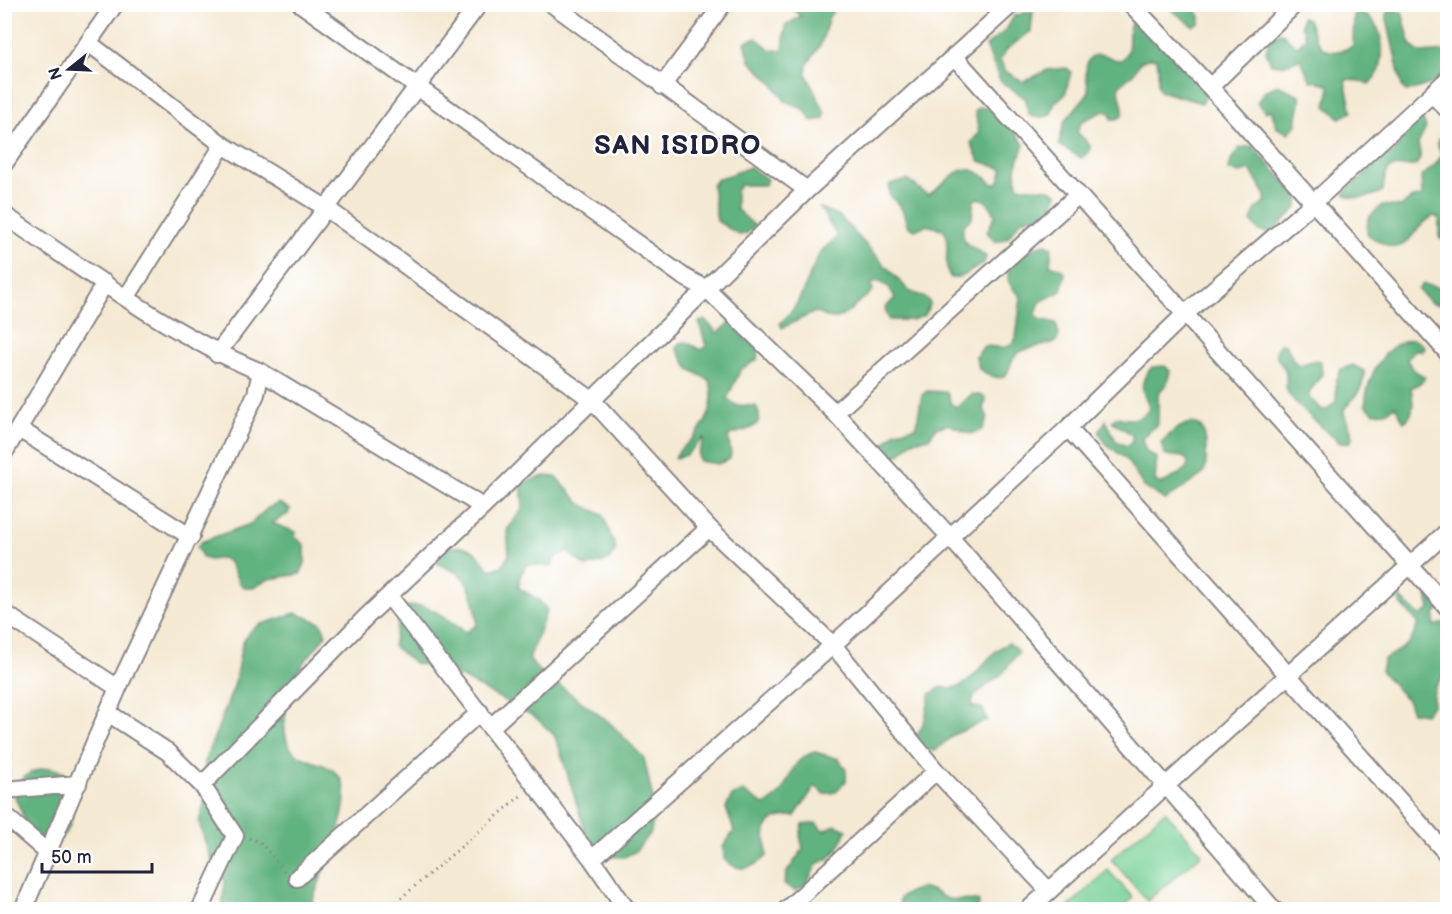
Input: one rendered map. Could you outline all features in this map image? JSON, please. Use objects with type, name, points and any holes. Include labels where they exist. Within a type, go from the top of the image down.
[{"type":"street","points":[[4,164],[90,44],[115,4]]},
{"type":"street","points":[[300,4],[684,277],[707,289],[835,413],[950,537],[1274,909]]},
{"type":"street","points":[[217,354],[479,4]]},
{"type":"street","points":[[552,4],[807,190]]},
{"type":"street","points":[[662,86],[723,4]]},
{"type":"street","points":[[201,785],[389,596],[807,190],[1012,4]]},
{"type":"street","points":[[1131,4],[1210,87],[1312,204],[1448,353]]},
{"type":"street","points":[[1210,87],[1295,4]]},
{"type":"street","points":[[90,44],[223,145],[326,208],[592,400],[710,528],[833,645],[936,771],[1049,891]]},
{"type":"street","points":[[954,56],[1448,608]]},
{"type":"street","points":[[592,859],[833,645],[1068,428],[1185,314],[1312,204],[1448,79]]},
{"type":"street","points":[[1432,94],[1448,110]]},
{"type":"street","points":[[126,297],[223,145]]},
{"type":"street","points":[[835,413],[1077,196]]},
{"type":"street","points":[[4,215],[126,297],[217,354],[261,372],[483,507]]},
{"type":"street","points":[[4,453],[105,283]]},
{"type":"street","points":[[23,909],[118,688],[191,537],[256,394],[261,372]]},
{"type":"street","points":[[1068,428],[1448,855]]},
{"type":"street","points":[[19,429],[191,537]]},
{"type":"street","points":[[491,727],[710,528]]},
{"type":"street","points":[[1028,909],[1164,784],[1288,677],[1448,531]]},
{"type":"street","points":[[389,596],[535,784],[627,909]]},
{"type":"street","points":[[4,614],[118,688]]},
{"type":"street","points":[[297,878],[480,712]]},
{"type":"street","points":[[108,713],[168,752],[201,785],[235,836],[200,909]]},
{"type":"street","points":[[786,909],[936,771]]},
{"type":"street","points":[[4,790],[78,784]]},
{"type":"street","points":[[4,815],[48,853]]},
{"type":"path","points":[[387,909],[535,784]]},
{"type":"path","points":[[235,836],[260,842],[289,876],[297,878]]},
{"type":"green space","points":[[1180,4],[1193,8],[1200,16],[1200,23],[1193,26],[1165,5]]},
{"type":"green space","points":[[788,5],[837,5],[829,17],[821,44],[807,65],[806,73],[825,113],[824,119],[811,121],[805,110],[785,101],[774,85],[750,61],[745,42],[756,38],[770,49],[783,51],[785,26],[801,16]]},
{"type":"green space","points":[[1390,10],[1402,12],[1411,46],[1421,53],[1446,51],[1447,68],[1436,82],[1407,92],[1402,87],[1386,15]]},
{"type":"green space","points":[[1033,12],[1031,31],[1006,50],[1000,60],[1005,71],[1023,82],[1047,70],[1067,68],[1071,72],[1065,95],[1055,102],[1051,114],[1045,117],[1033,117],[1028,113],[1026,99],[1000,81],[986,46],[1006,30],[1014,16]]},
{"type":"green space","points":[[1360,12],[1372,20],[1379,30],[1382,47],[1381,64],[1369,84],[1350,79],[1345,81],[1352,112],[1340,118],[1326,106],[1330,87],[1325,83],[1311,81],[1300,59],[1283,65],[1271,64],[1266,51],[1270,38],[1280,32],[1298,46],[1306,37],[1301,25],[1302,17],[1308,19],[1318,42],[1328,51],[1335,52],[1353,46],[1354,14]]},
{"type":"green space","points":[[1137,21],[1205,86],[1205,98],[1202,103],[1160,91],[1156,59],[1150,58],[1140,62],[1134,73],[1119,86],[1123,107],[1122,116],[1112,119],[1110,113],[1104,111],[1082,121],[1077,132],[1090,145],[1090,151],[1081,158],[1059,145],[1064,122],[1089,92],[1086,74],[1088,61],[1096,55],[1122,60],[1129,47],[1129,28],[1131,23]]},
{"type":"green space","points":[[1277,85],[1300,95],[1297,125],[1288,133],[1277,128],[1271,110],[1265,112],[1257,102],[1265,91]]},
{"type":"green space","points":[[979,107],[998,111],[1024,144],[1016,168],[1017,185],[1053,190],[1057,193],[1052,213],[1021,220],[1010,235],[1000,241],[995,241],[987,232],[995,215],[991,207],[982,199],[974,200],[972,218],[963,226],[964,240],[966,244],[986,257],[984,263],[963,276],[951,278],[947,267],[947,242],[944,230],[926,225],[915,230],[909,227],[901,208],[889,193],[889,189],[890,184],[908,180],[928,195],[965,169],[973,170],[993,184],[998,183],[1003,169],[979,161],[971,143],[979,132],[975,112]]},
{"type":"green space","points":[[1422,117],[1426,128],[1418,144],[1420,155],[1415,166],[1391,168],[1386,175],[1383,191],[1379,193],[1358,198],[1344,194],[1349,186],[1360,180],[1372,165],[1394,152],[1411,122]]},
{"type":"green space","points":[[1447,126],[1447,242],[1439,237],[1439,218],[1433,216],[1406,243],[1400,246],[1392,247],[1381,243],[1367,234],[1368,218],[1382,205],[1401,207],[1410,199],[1422,196],[1421,177],[1435,165],[1442,155],[1437,143]]},
{"type":"green space","points":[[1252,146],[1300,198],[1296,209],[1271,233],[1259,231],[1251,221],[1256,209],[1266,202],[1264,192],[1250,170],[1240,173],[1228,170],[1232,158],[1240,148]]},
{"type":"green space","points":[[750,167],[767,179],[765,185],[740,185],[736,191],[736,209],[755,226],[746,234],[739,235],[717,221],[712,185],[716,180]]},
{"type":"green space","points":[[820,208],[839,216],[909,291],[926,298],[930,303],[925,315],[913,320],[889,320],[885,308],[895,298],[889,287],[877,281],[871,284],[873,290],[870,294],[843,316],[834,318],[815,312],[782,328],[780,323],[794,308],[820,253],[837,236]]},
{"type":"green space","points":[[1046,244],[1052,247],[1050,265],[1061,269],[1065,274],[1061,291],[1040,302],[1036,314],[1039,319],[1056,323],[1059,335],[1057,341],[1020,352],[1015,356],[1004,377],[991,376],[979,369],[976,357],[984,346],[1010,346],[1016,338],[1021,297],[1009,282],[1010,268],[1026,252]]},
{"type":"green space","points":[[1423,284],[1441,288],[1447,285],[1447,306],[1431,303],[1418,290]]},
{"type":"green space","points":[[705,320],[718,333],[732,321],[745,339],[756,343],[759,348],[757,360],[741,369],[727,399],[736,405],[756,406],[759,420],[747,430],[729,435],[730,459],[718,464],[699,461],[698,455],[704,437],[686,455],[675,458],[701,428],[711,406],[710,381],[688,368],[677,349],[680,343],[686,342],[701,350],[706,346],[699,322]]},
{"type":"green space","points":[[1414,339],[1424,346],[1423,351],[1415,350],[1407,359],[1412,369],[1425,377],[1422,382],[1411,388],[1413,406],[1408,419],[1404,422],[1395,406],[1386,412],[1374,413],[1365,405],[1373,373],[1385,354],[1403,342]]},
{"type":"green space","points":[[1280,344],[1286,344],[1293,360],[1299,365],[1316,360],[1321,362],[1322,374],[1308,395],[1320,409],[1327,410],[1336,401],[1336,381],[1341,369],[1353,365],[1364,371],[1361,387],[1344,409],[1351,432],[1351,442],[1340,443],[1290,396],[1286,388],[1285,371],[1276,354]]},
{"type":"green space","points":[[1165,366],[1170,371],[1167,383],[1158,394],[1158,423],[1142,439],[1146,451],[1157,458],[1155,481],[1161,484],[1187,467],[1188,461],[1183,457],[1165,455],[1161,443],[1185,425],[1198,425],[1203,430],[1206,439],[1206,458],[1202,475],[1165,500],[1144,487],[1126,459],[1105,443],[1099,432],[1106,420],[1116,441],[1126,446],[1132,442],[1132,435],[1112,421],[1117,417],[1135,418],[1147,412],[1150,408],[1143,392],[1143,382],[1152,367]]},
{"type":"green space","points":[[927,391],[947,392],[951,404],[957,407],[972,394],[984,396],[986,402],[983,407],[988,418],[982,430],[970,434],[948,424],[936,428],[929,438],[912,441],[896,456],[883,454],[881,448],[896,431],[916,427],[922,395]]},
{"type":"green space","points":[[544,476],[556,477],[581,504],[603,515],[616,549],[609,560],[586,567],[567,552],[556,557],[551,567],[527,564],[520,576],[519,588],[539,600],[547,610],[529,659],[536,668],[609,722],[644,758],[655,808],[651,832],[635,852],[624,857],[599,856],[590,847],[554,735],[535,717],[451,672],[414,663],[393,646],[401,609],[410,606],[435,611],[466,632],[477,625],[475,605],[464,579],[437,563],[441,550],[458,546],[465,547],[475,552],[490,570],[502,566],[509,555],[507,530],[523,508],[521,483]]},
{"type":"green space","points":[[279,503],[290,509],[288,514],[272,523],[296,532],[295,537],[305,545],[305,563],[300,574],[269,579],[253,588],[246,588],[240,584],[228,561],[222,558],[210,560],[203,558],[197,547],[201,542],[250,524],[268,508]]},
{"type":"green space","points":[[1399,596],[1420,616],[1430,609],[1427,596],[1443,605],[1435,614],[1434,626],[1447,622],[1447,674],[1435,687],[1433,704],[1425,714],[1412,712],[1407,700],[1381,671],[1384,659],[1409,642],[1418,623],[1400,603]]},
{"type":"green space","points":[[296,613],[321,623],[326,634],[293,679],[286,709],[286,737],[291,748],[299,756],[330,768],[338,776],[344,787],[343,814],[310,909],[222,909],[225,881],[211,860],[199,823],[204,802],[205,761],[234,686],[242,644],[249,632],[259,625]]},
{"type":"green space","points":[[1009,643],[1019,652],[1003,673],[975,695],[971,706],[983,709],[987,720],[953,735],[935,751],[923,749],[915,740],[925,719],[930,694],[941,687],[952,688],[969,680],[991,655]]},
{"type":"green space","points":[[815,752],[839,759],[846,770],[846,781],[836,792],[824,794],[815,786],[795,816],[776,818],[771,822],[765,838],[767,856],[762,860],[746,868],[730,864],[724,859],[723,847],[734,831],[726,808],[732,796],[743,791],[764,805],[781,792],[798,762]]},
{"type":"green space","points":[[50,768],[62,771],[66,776],[69,782],[71,808],[69,828],[60,838],[47,845],[27,825],[15,797],[19,784],[27,775],[37,770]]},
{"type":"green space","points":[[1165,811],[1202,854],[1147,901],[1111,859]]},
{"type":"green space","points":[[816,823],[824,831],[835,825],[847,830],[837,850],[828,859],[817,864],[806,885],[795,891],[784,884],[787,872],[803,849],[800,836],[803,824]]},
{"type":"green space","points":[[1108,870],[1133,898],[1121,909],[1066,909]]},
{"type":"green space","points":[[930,889],[949,899],[979,902],[978,909],[899,909],[900,898],[911,891]]},
{"type":"district","name":"SAN ISIDRO","points":[[678,145]]}]
